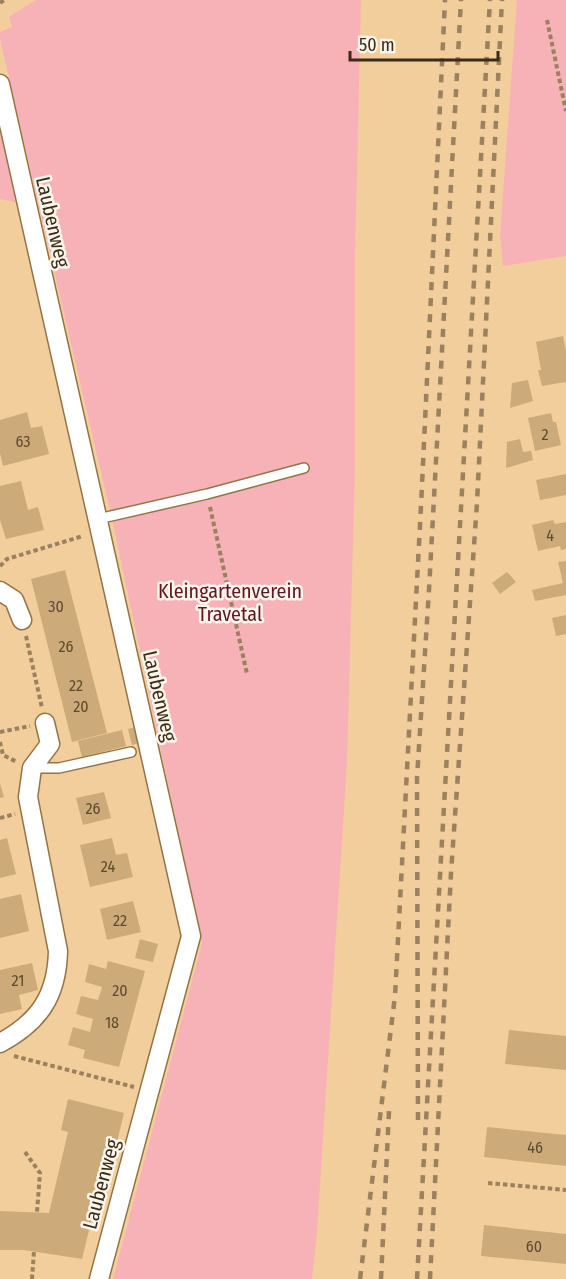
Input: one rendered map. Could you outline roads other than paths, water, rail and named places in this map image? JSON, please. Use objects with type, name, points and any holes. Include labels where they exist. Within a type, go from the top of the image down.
[{"type":"street","name":"Laubenweg","points":[[0,84],[25,204],[191,936],[99,1279]]},
{"type":"street","points":[[0,591],[14,600],[22,620]]},
{"type":"street","points":[[0,1043],[25,1028],[40,1012],[51,992],[57,973],[58,951],[28,797],[32,768],[50,744],[45,723]]},
{"type":"lane","points":[[99,525],[303,468]]},
{"type":"lane","points":[[32,768],[59,768],[131,752]]},
{"type":"railway","points":[[360,1279],[395,996],[445,0]]},
{"type":"railway","points":[[418,1120],[417,778],[461,0]]},
{"type":"railway","points":[[417,1279],[490,0]]},
{"type":"railway","points":[[430,1279],[451,873],[477,503],[502,0]]},
{"type":"railway","points":[[381,1279],[389,1111]]},
{"type":"park label","name":"Kleingartenverein Travetal","points":[[230,602]]}]
